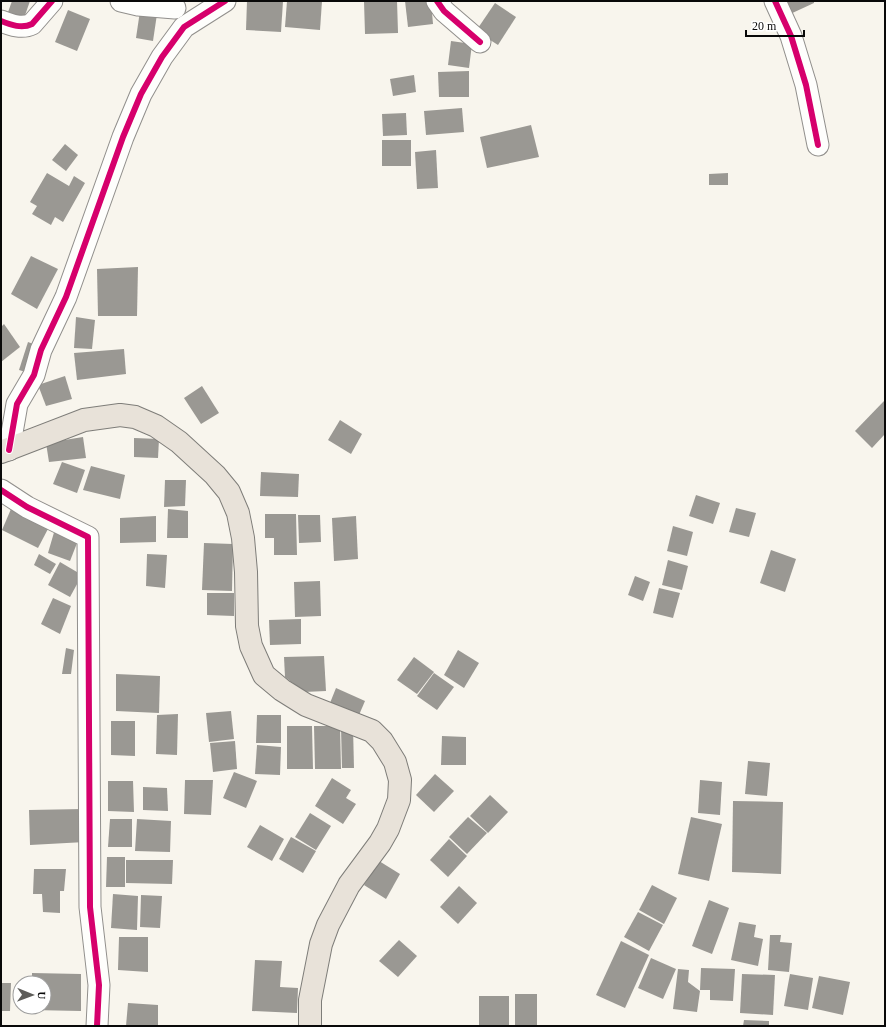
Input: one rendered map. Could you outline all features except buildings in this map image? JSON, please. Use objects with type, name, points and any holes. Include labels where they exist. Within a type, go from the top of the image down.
[{"type":"main road","points":[[5,451],[84,420],[120,415],[135,416],[156,426],[179,442],[215,475],[229,492],[238,512],[245,559],[247,626],[251,646],[264,675],[282,690],[306,705],[372,731],[382,741],[395,762],[400,780],[399,800],[388,829],[380,843],[349,885],[328,925],[321,944],[310,1000],[310,1026]]},
{"type":"street","points":[[1,21],[18,26],[32,24],[52,1]]},
{"type":"street","points":[[121,1],[138,5],[174,4],[184,27]]},
{"type":"street","points":[[5,451],[18,404],[34,375],[41,350],[66,297],[123,137],[141,94],[162,57],[184,27],[225,1]]},
{"type":"street","points":[[437,1],[444,11],[480,42]]},
{"type":"street","points":[[775,1],[791,36],[806,84],[818,145]]},
{"type":"street","points":[[1,490],[27,507],[88,537],[90,907],[99,985],[97,1026]]},
{"type":"cycle path","points":[[1,21],[20,26],[32,24],[52,1]]},
{"type":"cycle path","points":[[9,450],[17,404],[34,375],[41,350],[66,297],[123,137],[141,94],[162,57],[184,27],[225,1]]},
{"type":"cycle path","points":[[437,1],[444,11],[480,42]]},
{"type":"cycle path","points":[[775,1],[791,36],[806,85],[818,145]]},
{"type":"cycle path","points":[[1,490],[27,507],[88,537],[90,907],[99,985],[97,1026]]}]
